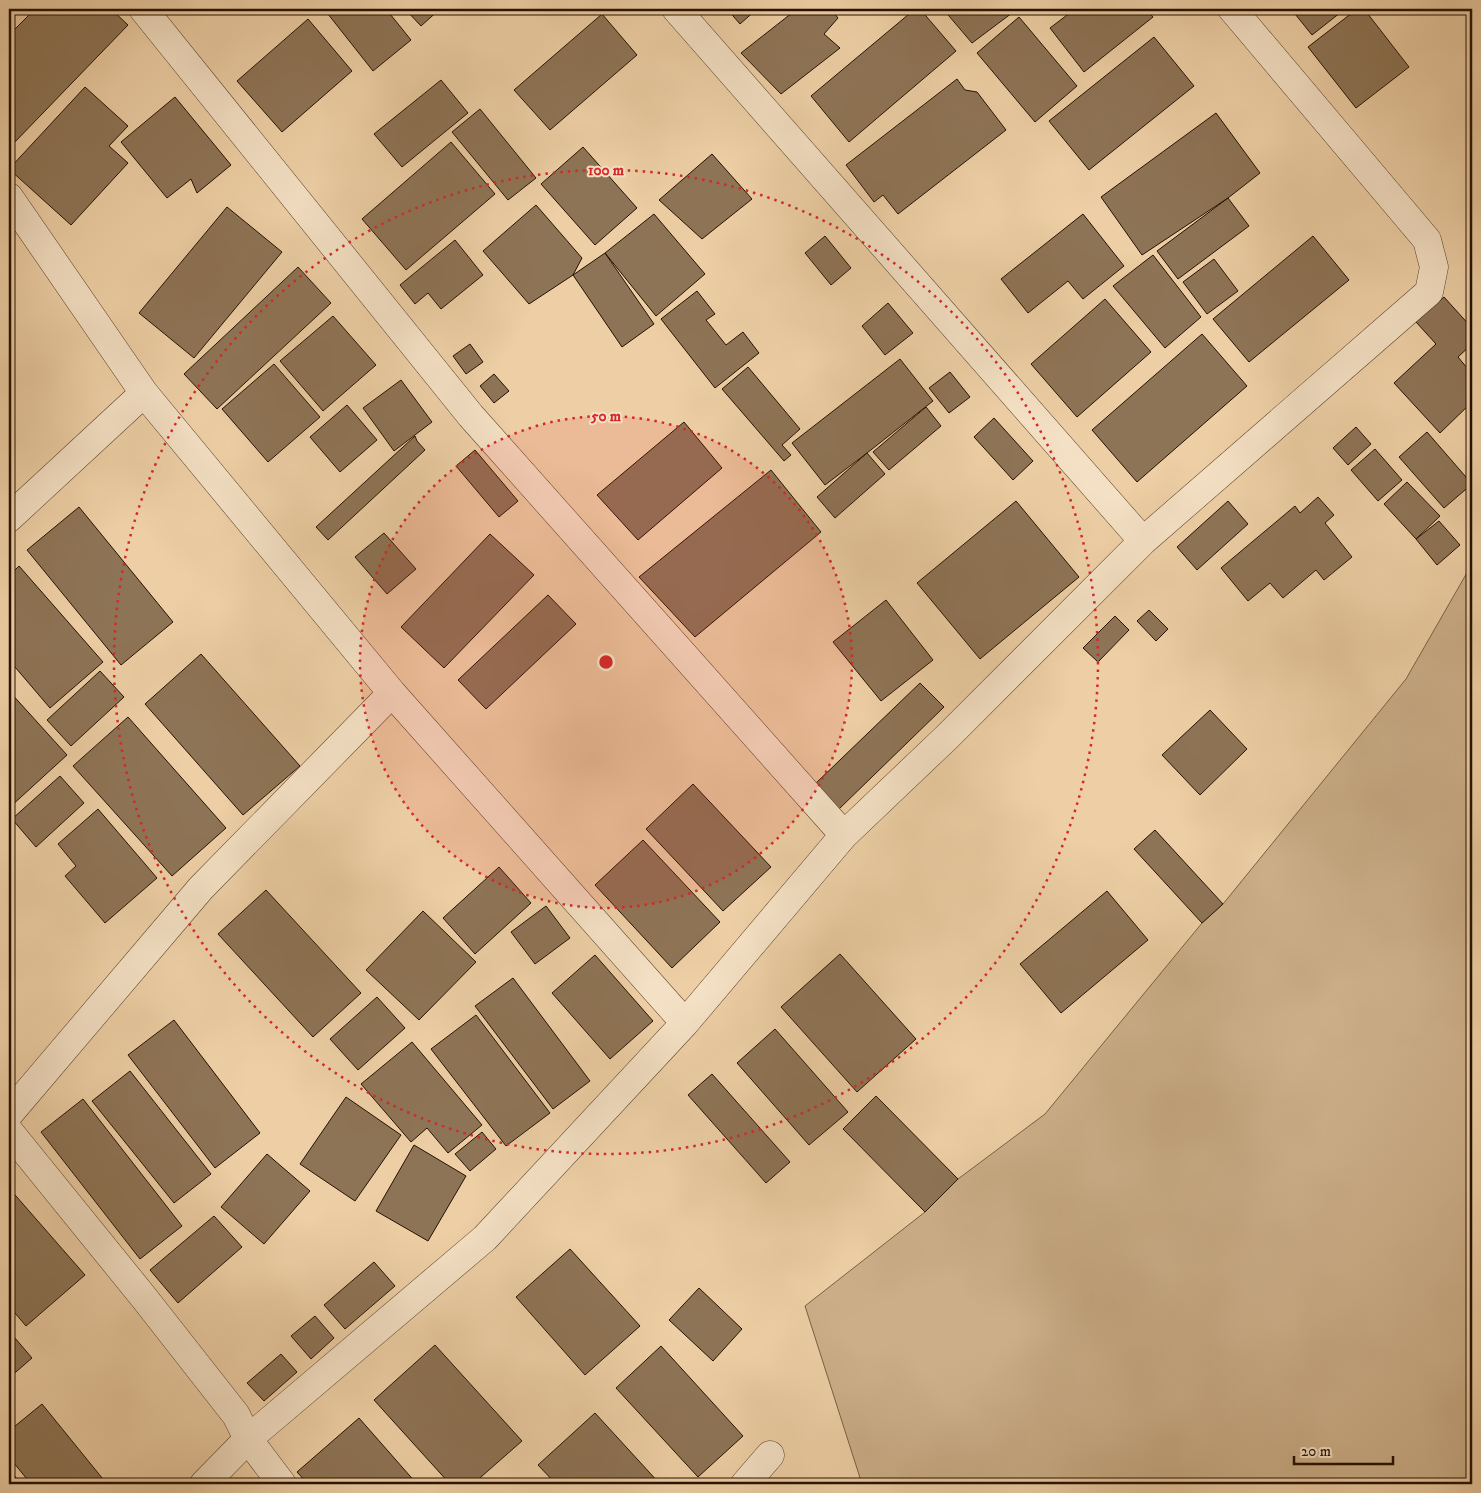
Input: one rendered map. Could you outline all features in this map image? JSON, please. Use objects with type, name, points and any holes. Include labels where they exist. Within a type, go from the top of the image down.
[{"type":"street","points":[[143,9],[471,416],[844,835]]},
{"type":"street","points":[[676,9],[1143,541]]},
{"type":"street","points":[[204,1484],[248,1440],[485,1238],[685,1024],[844,835],[947,737],[1143,541],[1429,292],[1434,267],[1427,240],[1232,9]]},
{"type":"street","points":[[9,197],[144,393],[392,694],[685,1024]]},
{"type":"street","points":[[9,518],[144,393]]},
{"type":"street","points":[[9,1114],[201,888],[392,694]]},
{"type":"street","points":[[9,1131],[236,1415],[248,1440],[282,1484]]},
{"type":"street","points":[[745,1484],[770,1455]]},
{"type":"shaded area","points":[[1472,564],[1472,1484],[862,1484],[805,1306],[925,1212],[958,1179],[1045,1114],[1202,923],[1223,904],[1406,679]]},
{"type":"building","points":[[35,9],[111,9],[128,25],[12,145],[9,142],[9,35]]},
{"type":"building","points":[[324,9],[386,9],[411,40],[373,71]]},
{"type":"building","points":[[405,9],[440,9],[421,26]]},
{"type":"building","points":[[727,9],[757,9],[740,24]]},
{"type":"building","points":[[797,9],[831,9],[838,18],[824,34],[840,48],[781,94],[741,53]]},
{"type":"building","points":[[915,9],[920,9],[956,51],[849,142],[811,96]]},
{"type":"building","points":[[943,9],[1008,9],[1012,13],[972,43]]},
{"type":"building","points":[[1075,9],[1146,9],[1153,17],[1084,72],[1050,28]]},
{"type":"building","points":[[1291,9],[1345,9],[1312,35]]},
{"type":"building","points":[[1357,9],[1364,9],[1409,67],[1356,108],[1308,47]]},
{"type":"building","points":[[602,14],[637,55],[550,130],[514,90]]},
{"type":"building","points":[[1019,17],[1077,86],[1035,122],[977,53]]},
{"type":"building","points":[[308,19],[352,71],[282,132],[237,81]]},
{"type":"building","points":[[1154,37],[1194,86],[1089,170],[1049,121]]},
{"type":"building","points":[[957,79],[965,90],[977,92],[1006,130],[898,214],[883,195],[874,202],[846,165]]},
{"type":"building","points":[[441,80],[468,113],[402,167],[374,134]]},
{"type":"building","points":[[85,87],[128,126],[109,146],[128,163],[71,225],[9,169]]},
{"type":"building","points":[[175,97],[231,165],[197,193],[191,179],[167,198],[121,142]]},
{"type":"building","points":[[480,109],[536,178],[508,200],[452,132]]},
{"type":"building","points":[[1216,113],[1260,173],[1228,198],[1142,255],[1101,197]]},
{"type":"building","points":[[451,142],[495,194],[406,270],[362,219]]},
{"type":"building","points":[[583,147],[637,208],[595,245],[541,184]]},
{"type":"building","points":[[712,154],[752,199],[702,239],[659,200]]},
{"type":"building","points":[[1228,198],[1249,226],[1178,279],[1157,251]]},
{"type":"building","points":[[536,205],[582,258],[573,275],[529,304],[483,251]]},
{"type":"building","points":[[227,207],[282,252],[194,358],[139,313]]},
{"type":"building","points":[[654,214],[705,274],[656,316],[605,253]]},
{"type":"building","points":[[1083,214],[1124,266],[1083,299],[1068,281],[1028,313],[1001,279]]},
{"type":"building","points":[[825,236],[851,268],[831,285],[805,253]]},
{"type":"building","points":[[1313,236],[1349,280],[1249,362],[1213,319]]},
{"type":"building","points":[[455,240],[483,275],[441,309],[428,293],[415,304],[400,285]]},
{"type":"building","points":[[605,253],[654,324],[622,347],[573,275]]},
{"type":"building","points":[[1153,255],[1201,317],[1165,348],[1113,286]]},
{"type":"building","points":[[1214,259],[1238,291],[1207,314],[1183,282]]},
{"type":"building","points":[[298,267],[331,303],[217,409],[184,374]]},
{"type":"building","points":[[697,291],[715,314],[706,320],[726,345],[743,332],[759,353],[715,388],[661,319]]},
{"type":"building","points":[[1444,297],[1472,328],[1472,344],[1458,357],[1472,374],[1472,402],[1440,433],[1394,383],[1436,344],[1416,322]]},
{"type":"building","points":[[1105,299],[1151,352],[1077,417],[1031,364]]},
{"type":"building","points":[[888,303],[913,333],[885,355],[862,326]]},
{"type":"building","points":[[333,316],[376,365],[323,411],[280,361]]},
{"type":"building","points":[[1202,334],[1247,386],[1137,482],[1092,430]]},
{"type":"building","points":[[470,344],[483,362],[466,374],[453,356]]},
{"type":"building","points":[[900,359],[933,401],[825,485],[792,443]]},
{"type":"building","points":[[274,364],[320,417],[268,462],[222,409]]},
{"type":"building","points":[[748,367],[800,429],[782,445],[791,455],[784,461],[722,389]]},
{"type":"building","points":[[950,372],[970,397],[949,413],[929,388]]},
{"type":"building","points":[[494,374],[509,391],[494,403],[480,386]]},
{"type":"building","points":[[401,380],[432,422],[394,451],[363,408]]},
{"type":"building","points":[[347,405],[377,440],[340,472],[310,437]]},
{"type":"building","points":[[926,407],[941,426],[889,470],[873,452]]},
{"type":"building","points":[[994,418],[1033,461],[1013,480],[974,437]]},
{"type":"building","points":[[684,422],[722,468],[638,540],[597,495]]},
{"type":"building","points":[[1356,427],[1371,444],[1348,465],[1333,448]]},
{"type":"building","points":[[1427,432],[1472,484],[1444,508],[1399,457]]},
{"type":"building","points":[[415,436],[425,450],[328,540],[316,527]]},
{"type":"building","points":[[1375,449],[1402,480],[1378,501],[1351,470]]},
{"type":"building","points":[[475,450],[518,501],[499,517],[456,466]]},
{"type":"building","points":[[867,453],[885,474],[835,518],[817,497]]},
{"type":"building","points":[[771,470],[821,532],[695,637],[639,577]]},
{"type":"building","points":[[1407,482],[1440,516],[1416,539],[1384,504]]},
{"type":"building","points":[[1318,497],[1334,515],[1325,523],[1352,557],[1324,580],[1316,570],[1283,598],[1270,583],[1248,601],[1221,568],[1295,506],[1300,513]]},
{"type":"building","points":[[1016,501],[1079,577],[980,659],[917,583]]},
{"type":"building","points":[[1228,501],[1248,524],[1197,570],[1177,547]]},
{"type":"building","points":[[79,507],[173,622],[121,665],[27,550]]},
{"type":"building","points":[[1439,521],[1460,545],[1437,565],[1416,539]]},
{"type":"building","points":[[384,533],[416,569],[387,594],[355,557]]},
{"type":"building","points":[[490,534],[534,575],[444,668],[401,627]]},
{"type":"building","points":[[19,566],[103,662],[50,708],[9,660],[9,576]]},
{"type":"building","points":[[548,595],[576,624],[486,709],[458,680]]},
{"type":"building","points":[[886,600],[933,660],[881,701],[833,642]]},
{"type":"building","points":[[1149,610],[1168,629],[1156,641],[1137,621]]},
{"type":"building","points":[[1115,616],[1129,630],[1098,662],[1083,648]]},
{"type":"building","points":[[201,654],[300,766],[243,815],[145,704]]},
{"type":"building","points":[[100,671],[124,697],[71,746],[47,720]]},
{"type":"building","points":[[920,683],[944,707],[839,809],[815,784]]},
{"type":"building","points":[[9,691],[67,755],[9,808]]},
{"type":"building","points":[[1210,710],[1247,749],[1200,795],[1162,755]]},
{"type":"building","points":[[128,717],[226,828],[172,876],[73,766]]},
{"type":"building","points":[[60,776],[84,803],[36,847],[12,819]]},
{"type":"building","points":[[693,784],[771,867],[723,911],[646,829]]},
{"type":"building","points":[[98,809],[157,878],[105,923],[65,876],[76,866],[58,844]]},
{"type":"building","points":[[1155,830],[1223,904],[1202,923],[1134,849]]},
{"type":"building","points":[[643,840],[720,922],[672,968],[595,885]]},
{"type":"building","points":[[499,867],[531,903],[475,954],[443,918]]},
{"type":"building","points":[[266,890],[361,993],[313,1037],[218,934]]},
{"type":"building","points":[[1107,891],[1148,940],[1061,1013],[1020,964]]},
{"type":"building","points":[[546,906],[570,938],[535,964],[511,932]]},
{"type":"building","points":[[423,911],[476,962],[419,1020],[366,970]]},
{"type":"building","points":[[840,954],[916,1039],[857,1092],[781,1007]]},
{"type":"building","points":[[595,955],[653,1021],[610,1059],[552,993]]},
{"type":"building","points":[[513,978],[590,1081],[553,1109],[475,1006]]},
{"type":"building","points":[[377,997],[405,1028],[358,1070],[330,1039]]},
{"type":"building","points":[[476,1015],[550,1113],[506,1146],[431,1049]]},
{"type":"building","points":[[174,1020],[260,1133],[215,1168],[128,1055]]},
{"type":"building","points":[[775,1029],[848,1112],[809,1145],[737,1063]]},
{"type":"building","points":[[412,1042],[482,1125],[448,1153],[427,1128],[411,1142],[361,1084]]},
{"type":"building","points":[[130,1071],[211,1174],[174,1203],[92,1101]]},
{"type":"building","points":[[712,1074],[790,1162],[766,1183],[688,1095]]},
{"type":"building","points":[[876,1096],[958,1179],[925,1212],[843,1129]]},
{"type":"building","points":[[346,1097],[401,1135],[355,1201],[300,1164]]},
{"type":"building","points":[[83,1099],[182,1226],[140,1259],[41,1132]]},
{"type":"building","points":[[482,1132],[496,1149],[470,1171],[455,1154]]},
{"type":"building","points":[[414,1145],[466,1176],[428,1241],[376,1211]]},
{"type":"building","points":[[267,1154],[310,1191],[264,1244],[221,1207]]},
{"type":"building","points":[[9,1188],[85,1275],[26,1326],[9,1306]]},
{"type":"building","points":[[214,1216],[242,1247],[178,1303],[150,1270]]},
{"type":"building","points":[[570,1249],[640,1326],[585,1375],[516,1297]]},
{"type":"building","points":[[374,1262],[395,1286],[345,1329],[324,1305]]},
{"type":"building","points":[[699,1288],[742,1329],[713,1361],[669,1320]]},
{"type":"building","points":[[315,1316],[334,1338],[311,1359],[291,1336]]},
{"type":"building","points":[[9,1331],[32,1358],[9,1378]]},
{"type":"building","points":[[435,1345],[522,1441],[473,1484],[450,1484],[374,1400]]},
{"type":"building","points":[[661,1346],[743,1436],[698,1477],[616,1388]]},
{"type":"building","points":[[281,1354],[297,1372],[264,1401],[247,1383]]},
{"type":"building","points":[[42,1404],[107,1484],[31,1484],[9,1457],[9,1431]]},
{"type":"building","points":[[595,1413],[660,1484],[556,1484],[538,1465]]},
{"type":"building","points":[[359,1418],[417,1484],[308,1484],[297,1472]]},
{"type":"building","points":[[9,1469],[21,1484],[9,1484]]}]
